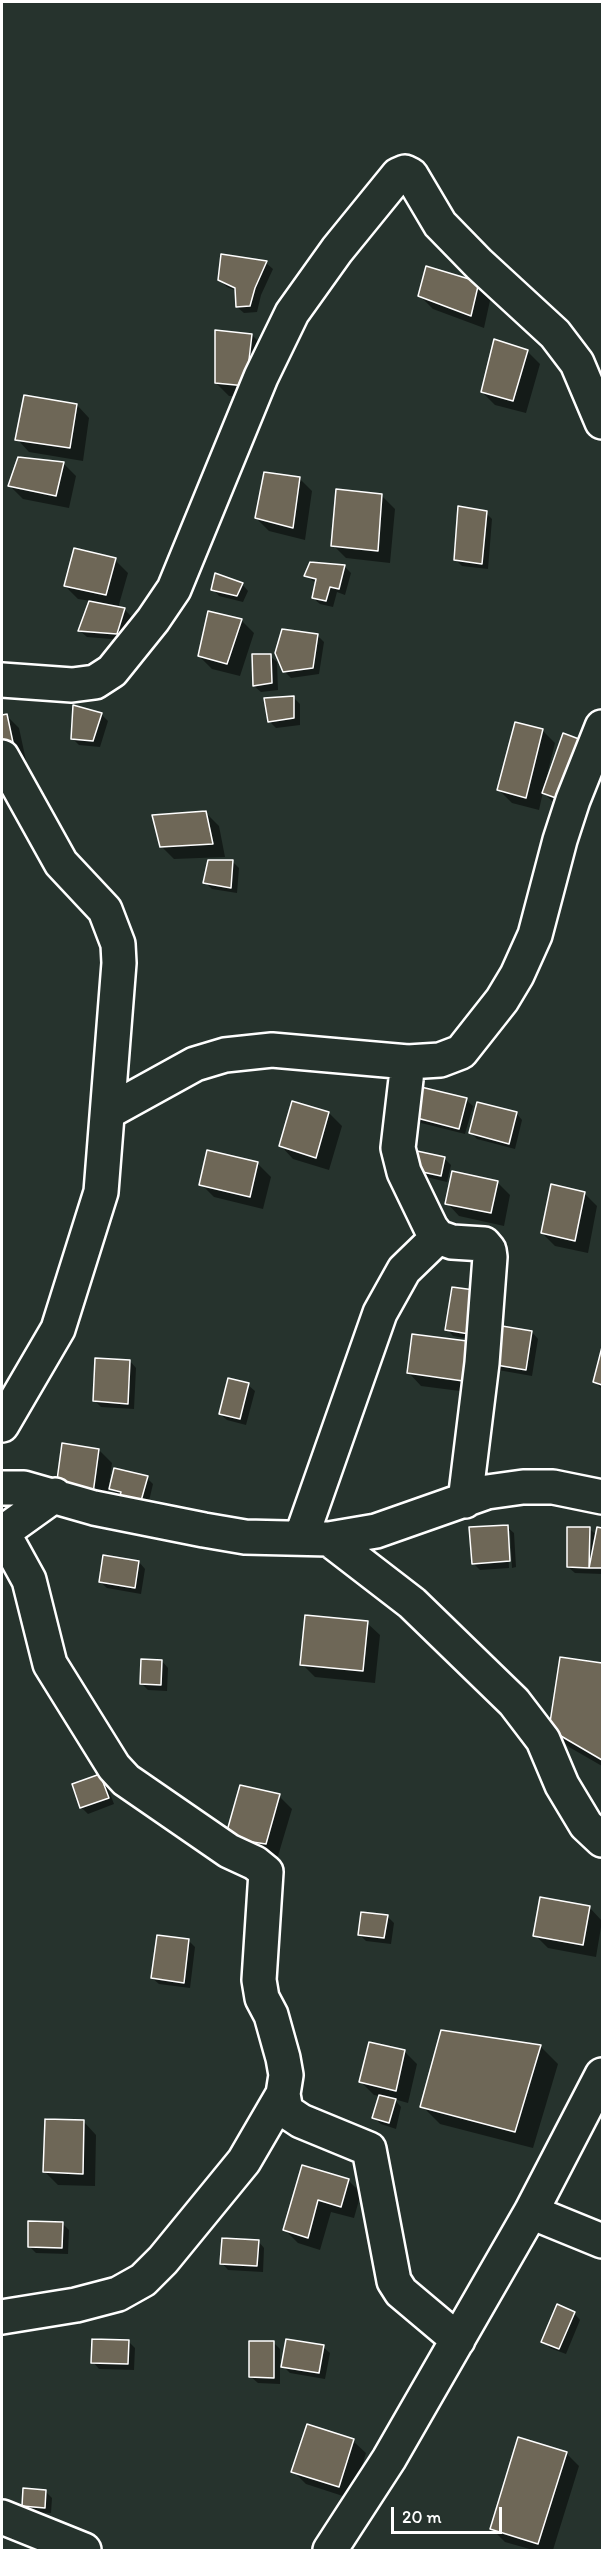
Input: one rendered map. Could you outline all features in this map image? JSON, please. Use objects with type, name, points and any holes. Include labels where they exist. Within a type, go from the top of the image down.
[{"type":"street","points":[[2,680],[72,685],[95,682],[112,671],[153,620],[174,589],[261,376],[292,313],[337,250],[398,175],[405,172],[411,175],[440,224],[479,264],[555,334],[576,363],[603,422]]},
{"type":"street","points":[[108,1112],[195,1064],[225,1055],[272,1050],[408,1062],[440,1060],[460,1052],[502,1000],[517,975],[535,934],[570,810],[603,727]]},
{"type":"street","points":[[2,757],[61,863],[105,910],[118,944],[120,963],[101,1192],[58,1329],[2,1425]]},
{"type":"street","points":[[408,1062],[398,1148],[399,1158],[431,1228],[438,1237],[452,1242],[484,1244],[489,1250],[490,1257],[482,1363],[465,1501]]},
{"type":"street","points":[[315,1539],[380,1312],[404,1270],[438,1237]]},
{"type":"street","points":[[2,1488],[24,1488],[94,1508],[245,1537],[315,1539],[376,1531],[488,1492],[523,1487],[553,1487],[603,1497]]},
{"type":"street","points":[[55,1495],[2,1532],[29,1580],[50,1664],[114,1767],[126,1780],[229,1851],[255,1863],[266,1872],[258,1980],[262,1998],[271,2015],[284,2058],[286,2075],[283,2094],[286,2111],[301,2121],[369,2149],[394,2281],[401,2292],[458,2340]]},
{"type":"street","points":[[315,1539],[412,1603],[514,1702],[543,1740],[562,1785],[586,1825],[603,1840]]},
{"type":"street","points":[[326,2548],[389,2459],[531,2212],[603,2075]]},
{"type":"street","points":[[2,2317],[76,2305],[118,2294],[143,2280],[163,2260],[226,2185],[283,2094]]},
{"type":"street","points":[[531,2212],[603,2241]]},
{"type":"street","points":[[2,2517],[84,2550]]},
{"type":"building","points":[[221,254],[267,261],[250,306],[236,307],[235,288],[218,280]]},
{"type":"building","points":[[426,266],[479,282],[471,316],[418,296]]},
{"type":"building","points":[[215,330],[252,334],[246,386],[215,383]]},
{"type":"building","points":[[494,339],[528,350],[513,401],[481,392]]},
{"type":"building","points":[[24,395],[77,404],[70,448],[15,440]]},
{"type":"building","points":[[18,457],[64,462],[56,496],[8,486]]},
{"type":"building","points":[[264,472],[300,477],[293,528],[255,518]]},
{"type":"building","points":[[336,489],[382,494],[378,551],[331,546]]},
{"type":"building","points":[[458,506],[487,511],[482,564],[454,560]]},
{"type":"building","points":[[74,548],[116,558],[106,595],[64,586]]},
{"type":"building","points":[[310,562],[345,565],[339,589],[330,587],[326,601],[312,598],[316,579],[304,576]]},
{"type":"building","points":[[215,573],[243,583],[237,596],[211,590]]},
{"type":"building","points":[[89,601],[125,608],[117,634],[78,631]]},
{"type":"building","points":[[208,611],[242,619],[227,664],[198,656]]},
{"type":"building","points":[[282,629],[318,634],[313,668],[283,672],[275,653]]},
{"type":"building","points":[[252,654],[271,654],[272,683],[253,686]]},
{"type":"building","points":[[294,696],[294,718],[268,722],[264,698]]},
{"type":"building","points":[[73,705],[102,713],[93,741],[71,739]]},
{"type":"building","points":[[7,714],[18,766],[2,773],[2,715]]},
{"type":"building","points":[[515,722],[543,729],[526,798],[497,790]]},
{"type":"building","points":[[563,733],[587,742],[567,802],[542,793]]},
{"type":"building","points":[[206,811],[213,844],[160,847],[152,815]]},
{"type":"building","points":[[208,860],[233,860],[231,888],[203,883]]},
{"type":"building","points":[[421,1087],[467,1098],[459,1129],[413,1117]]},
{"type":"building","points":[[292,1101],[329,1112],[316,1158],[279,1146]]},
{"type":"building","points":[[477,1102],[517,1112],[509,1144],[469,1133]]},
{"type":"building","points":[[207,1150],[258,1162],[250,1197],[199,1185]]},
{"type":"building","points":[[417,1151],[445,1157],[441,1176],[413,1170]]},
{"type":"building","points":[[452,1171],[498,1181],[491,1213],[445,1204]]},
{"type":"building","points":[[551,1184],[585,1192],[575,1241],[541,1233]]},
{"type":"building","points":[[452,1287],[482,1291],[475,1335],[445,1330]]},
{"type":"building","points":[[496,1325],[532,1331],[526,1370],[490,1364]]},
{"type":"building","points":[[412,1334],[475,1342],[470,1382],[407,1373]]},
{"type":"building","points":[[602,1347],[602,1385],[593,1382]]},
{"type":"building","points":[[95,1358],[130,1360],[128,1404],[93,1401]]},
{"type":"building","points":[[228,1378],[249,1383],[240,1419],[219,1414]]},
{"type":"building","points":[[62,1443],[99,1449],[92,1501],[55,1495]]},
{"type":"building","points":[[114,1468],[148,1476],[139,1508],[118,1503],[121,1492],[109,1489]]},
{"type":"building","points":[[508,1525],[510,1561],[472,1564],[469,1527]]},
{"type":"building","points":[[567,1527],[590,1527],[589,1568],[567,1567]]},
{"type":"building","points":[[597,1527],[602,1528],[602,1568],[589,1568]]},
{"type":"building","points":[[103,1555],[139,1561],[135,1588],[99,1582]]},
{"type":"building","points":[[305,1615],[368,1621],[363,1671],[300,1665]]},
{"type":"building","points":[[560,1657],[602,1663],[602,1760],[549,1729]]},
{"type":"building","points":[[141,1659],[162,1660],[161,1685],[140,1684]]},
{"type":"building","points":[[100,1774],[109,1798],[80,1808],[72,1784]]},
{"type":"building","points":[[240,1785],[280,1794],[266,1844],[225,1838]]},
{"type":"building","points":[[540,1897],[590,1906],[583,1945],[533,1936]]},
{"type":"building","points":[[361,1912],[388,1915],[384,1938],[358,1935]]},
{"type":"building","points":[[157,1935],[189,1939],[184,1983],[151,1978]]},
{"type":"building","points":[[441,2030],[541,2045],[515,2132],[420,2107]]},
{"type":"building","points":[[369,2042],[405,2050],[396,2091],[359,2082]]},
{"type":"building","points":[[379,2095],[396,2099],[389,2123],[372,2118]]},
{"type":"building","points":[[45,2119],[84,2120],[83,2174],[43,2172]]},
{"type":"building","points":[[302,2165],[349,2179],[341,2207],[318,2200],[308,2238],[283,2230]]},
{"type":"building","points":[[28,2221],[63,2222],[62,2248],[28,2247]]},
{"type":"building","points":[[222,2238],[259,2240],[257,2266],[220,2264]]},
{"type":"building","points":[[557,2304],[575,2312],[559,2349],[541,2342]]},
{"type":"building","points":[[92,2339],[129,2340],[128,2364],[91,2363]]},
{"type":"building","points":[[286,2339],[324,2345],[319,2373],[281,2367]]},
{"type":"building","points":[[249,2341],[274,2341],[274,2378],[249,2377]]},
{"type":"building","points":[[307,2424],[354,2439],[339,2487],[291,2472]]},
{"type":"building","points":[[518,2437],[567,2452],[538,2544],[490,2529]]},
{"type":"building","points":[[23,2488],[46,2490],[45,2508],[22,2506]]}]
